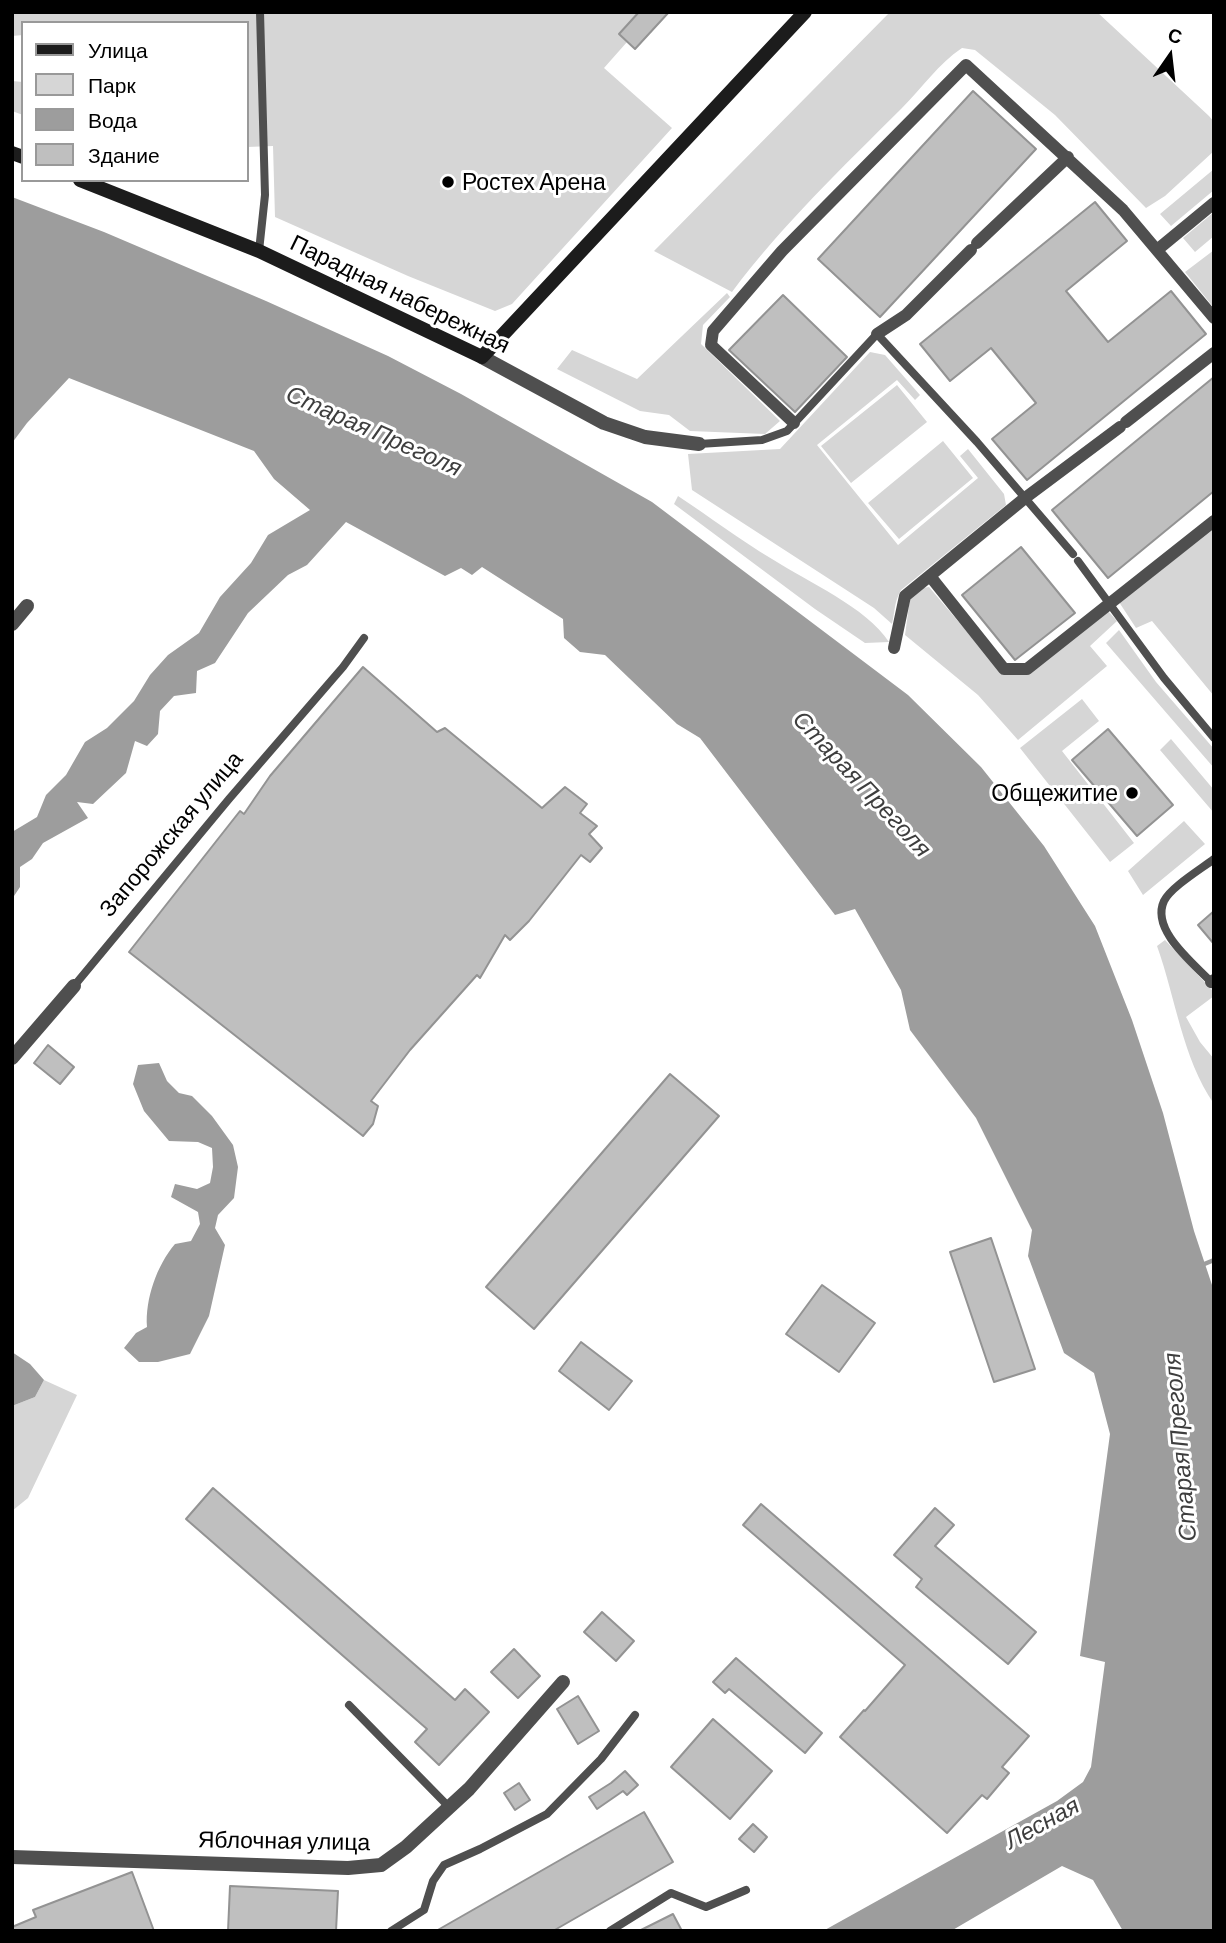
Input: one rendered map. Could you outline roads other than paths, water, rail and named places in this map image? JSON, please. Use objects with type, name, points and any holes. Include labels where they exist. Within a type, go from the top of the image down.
[{"type":"main road","points":[[482,357],[805,12]]},
{"type":"main road","name":"Парадная набережная","points":[[85,182],[259,251],[482,357]]},
{"type":"street","points":[[794,423],[711,345],[713,331],[782,251],[966,65],[1123,210],[1214,318]]},
{"type":"street","points":[[877,334],[906,315],[1068,157]]},
{"type":"street","points":[[1157,250],[1214,204]]},
{"type":"street","points":[[894,648],[905,596],[1025,498],[1214,353]]},
{"type":"street","name":"Парадная набережная","points":[[482,357],[604,423],[645,437],[699,444]]},
{"type":"street","points":[[930,576],[1004,669],[1027,669],[1214,521]]},
{"type":"street","points":[[12,624],[27,606]]},
{"type":"street","name":"Запорожская улица","points":[[12,1058],[74,986]]},
{"type":"street","name":"Яблочная улица","points":[[12,1857],[348,1868],[381,1865],[406,1847],[469,1789],[563,1682]]},
{"type":"lane","points":[[259,251],[265,195],[260,12]]},
{"type":"lane","points":[[699,444],[762,440],[787,431],[877,334],[1075,557],[1164,678],[1214,738]]},
{"type":"lane","name":"Запорожская улица","points":[[74,986],[364,639]]},
{"type":"lane","points":[[1213,983],[1169,937],[1162,923],[1162,911],[1165,900],[1174,890],[1214,859]]},
{"type":"lane","points":[[349,1705],[449,1807]]},
{"type":"lane","points":[[391,1931],[424,1910],[433,1881],[444,1865],[547,1814],[601,1759],[635,1715]]},
{"type":"lane","points":[[610,1931],[671,1893],[706,1907],[746,1890]]},
{"type":"water","points":[[12,197],[104,232],[388,356],[652,502],[908,695],[981,767],[1044,846],[1095,926],[1132,1020],[1163,1113],[1194,1231],[1214,1291],[1214,1931],[1123,1931],[1093,1880],[1062,1866],[951,1931],[823,1931],[1057,1801],[1083,1782],[1091,1767],[1105,1662],[1080,1656],[1110,1434],[1094,1373],[1064,1353],[1028,1256],[1032,1230],[976,1118],[910,1030],[901,990],[855,909],[835,915],[700,738],[677,724],[605,655],[580,652],[564,638],[563,619],[482,567],[472,575],[461,568],[445,576],[346,522],[307,565],[288,575],[248,613],[215,663],[197,671],[196,693],[174,696],[160,711],[158,734],[147,746],[135,741],[126,773],[93,804],[77,802],[88,818],[43,843],[32,859],[20,867],[20,887],[12,899],[12,832],[37,817],[46,795],[66,775],[85,742],[107,728],[134,701],[150,675],[168,655],[199,633],[220,597],[251,563],[268,535],[310,510],[274,479],[254,451],[69,378],[12,443]]},
{"type":"water","points":[[159,1063],[167,1081],[179,1093],[192,1096],[212,1116],[233,1145],[238,1167],[234,1198],[218,1215],[215,1228],[225,1245],[209,1316],[190,1354],[158,1362],[139,1362],[124,1348],[136,1333],[147,1327],[150,1294],[169,1252],[175,1244],[191,1241],[200,1224],[198,1212],[171,1197],[175,1184],[197,1189],[210,1183],[213,1167],[212,1148],[198,1142],[169,1141],[144,1111],[133,1084],[138,1065]]},
{"type":"water","points":[[12,1352],[30,1364],[44,1380],[35,1397],[12,1406]]},
{"type":"waterway","points":[[1202,1265],[1214,1260]]},
{"type":"place","name":"Ростех Арена","points":[[448,182]]},
{"type":"place","name":"Общежитие","points":[[1132,793]]},
{"type":"water label","name":"Старая Преголя","points":[[374,431]]},
{"type":"water label","name":"Старая Преголя","points":[[862,784]]},
{"type":"water label","name":"Старая Преголя","points":[[1180,1447]]},
{"type":"water label","name":"Лесная","points":[[1042,1823]]}]
